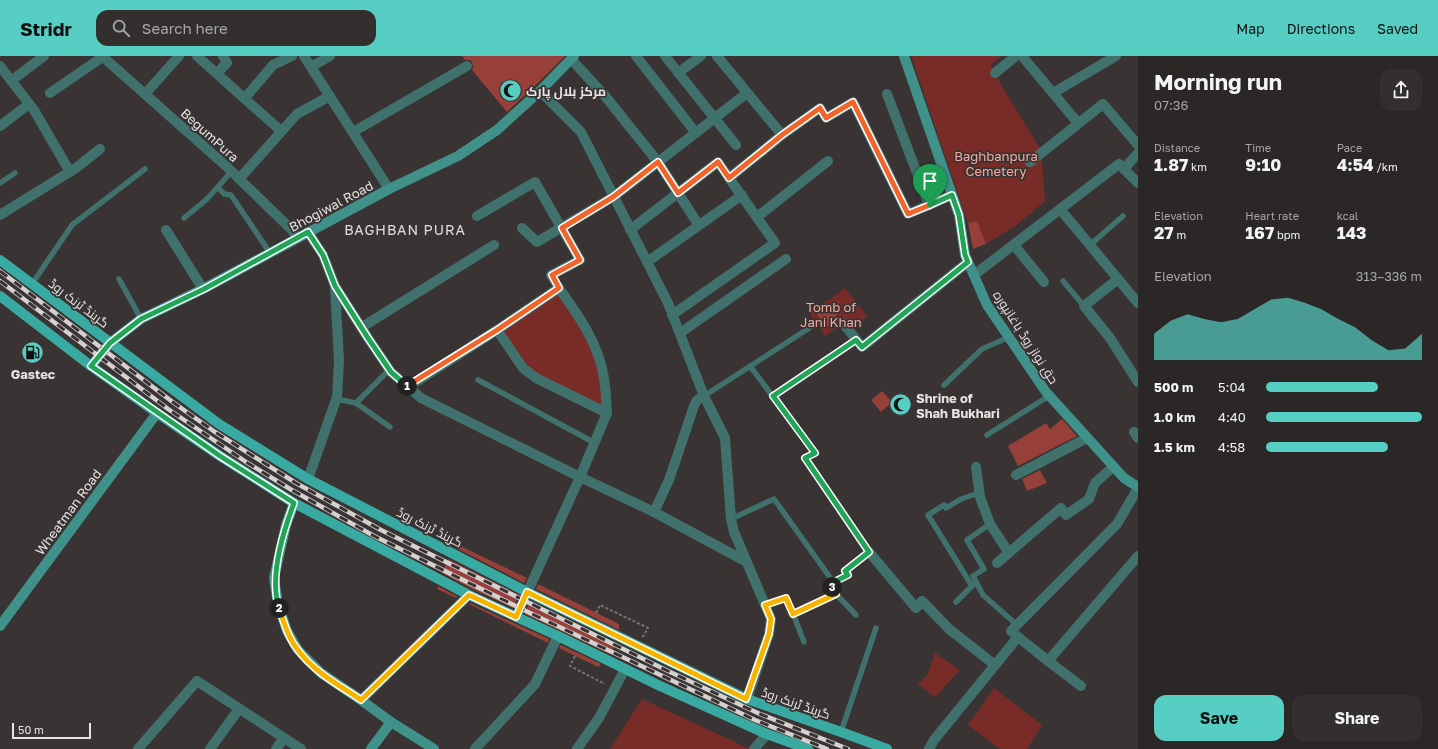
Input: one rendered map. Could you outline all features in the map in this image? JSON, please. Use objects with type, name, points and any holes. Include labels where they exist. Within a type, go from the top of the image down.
[{"type":"main road","name":"گرینڈ ٹرنک روڈ","points":[[0,260],[220,424],[308,479],[527,592],[746,699],[887,749]]},
{"type":"main road","points":[[0,296],[91,366],[157,413],[220,456],[294,503],[469,595],[558,636],[626,670],[767,734],[808,749]]},
{"type":"street","points":[[11,81],[44,56]]},
{"type":"street","points":[[50,93],[103,56]]},
{"type":"street","name":"BegumPura","points":[[103,56],[235,175],[293,231],[296,238]]},
{"type":"street","points":[[145,94],[179,56]]},
{"type":"street","points":[[197,56],[282,131]]},
{"type":"street","points":[[217,73],[227,63],[223,56]]},
{"type":"street","points":[[245,98],[274,65],[292,56]]},
{"type":"street","points":[[304,56],[389,189]]},
{"type":"street","points":[[636,56],[696,133]]},
{"type":"street","points":[[665,56],[736,145]]},
{"type":"street","points":[[678,73],[700,56]]},
{"type":"street","points":[[716,56],[782,135]]},
{"type":"street","name":"حق نواز روڈ باغانپورہ","points":[[904,56],[959,215],[965,255],[987,305],[1048,396],[1113,467],[1124,478],[1138,488]]},
{"type":"street","points":[[995,73],[1016,56]]},
{"type":"street","points":[[1022,56],[1078,123]]},
{"type":"street","points":[[1053,93],[1116,56]]},
{"type":"street","points":[[311,67],[324,58]]},
{"type":"street","points":[[573,58],[658,162],[698,224]]},
{"type":"street","name":"Bhogiwal Road","points":[[91,366],[110,343],[141,319],[204,289],[296,238],[389,189],[464,152],[497,130],[540,91],[573,58]]},
{"type":"street","points":[[0,66],[29,104],[70,172]]},
{"type":"street","points":[[353,132],[467,66]]},
{"type":"street","points":[[540,91],[581,132],[672,314],[704,396],[725,438],[731,519],[734,532],[771,619],[769,634],[746,699]]},
{"type":"street","points":[[522,228],[537,242],[562,228],[613,197],[748,93]]},
{"type":"street","points":[[887,94],[930,205]]},
{"type":"street","points":[[235,175],[282,131],[297,114],[330,96]]},
{"type":"street","points":[[729,178],[782,135],[820,108],[826,118],[853,102],[908,214],[952,195]]},
{"type":"street","points":[[0,126],[29,104]]},
{"type":"street","points":[[1030,162],[1103,104],[1138,145]]},
{"type":"street","points":[[0,215],[70,172],[100,149]]},
{"type":"street","points":[[1124,168],[1138,153]]},
{"type":"street","points":[[630,230],[718,162],[775,243],[672,314]]},
{"type":"street","points":[[758,218],[828,162]]},
{"type":"street","points":[[974,275],[1119,164],[1138,183]]},
{"type":"street","points":[[478,216],[535,182],[580,260],[552,275],[587,330],[597,354],[603,372],[607,413],[595,444],[516,617]]},
{"type":"street","points":[[647,262],[698,224],[742,195]]},
{"type":"street","points":[[1060,209],[1138,303]]},
{"type":"street","points":[[166,230],[204,289]]},
{"type":"street","points":[[308,232],[323,255],[335,286],[390,369],[421,398],[654,512],[745,560]]},
{"type":"street","points":[[1014,244],[1044,282]]},
{"type":"street","points":[[362,327],[494,245]]},
{"type":"street","points":[[680,333],[786,259]]},
{"type":"street","points":[[843,322],[862,347],[968,262]]},
{"type":"street","points":[[1118,279],[1084,306],[1110,338],[1138,382]]},
{"type":"street","points":[[308,479],[336,400],[339,361],[335,286]]},
{"type":"street","points":[[408,387],[559,288]]},
{"type":"street","points":[[497,330],[523,368],[536,378],[607,413]]},
{"type":"street","points":[[654,512],[669,480],[694,406],[697,400],[704,396]]},
{"type":"street","name":"Wheatman Road","points":[[0,626],[157,413]]},
{"type":"street","points":[[1016,475],[1087,438]]},
{"type":"street","points":[[976,467],[979,493],[990,524],[1009,553]]},
{"type":"street","points":[[997,563],[1061,508],[1066,515],[1089,499],[1095,483],[1113,467]]},
{"type":"street","points":[[1081,686],[1048,662],[1011,631],[1117,524],[1138,488]]},
{"type":"street","points":[[294,503],[286,525],[274,578],[278,604],[287,631],[298,650],[321,673],[391,722],[434,749]]},
{"type":"street","points":[[869,552],[916,608],[922,602],[949,629],[995,665]]},
{"type":"street","points":[[1048,662],[1138,556]]},
{"type":"street","points":[[361,700],[469,595]]},
{"type":"street","points":[[475,749],[535,684],[558,636]]},
{"type":"street","points":[[929,749],[934,740],[1018,637]]},
{"type":"street","points":[[577,749],[599,718],[626,670]]},
{"type":"street","points":[[138,749],[197,681],[301,749]]},
{"type":"street","points":[[210,749],[239,709]]},
{"type":"street","points":[[371,749],[391,722]]},
{"type":"street","points":[[754,749],[767,734]]},
{"type":"street","points":[[276,749],[284,738]]},
{"type":"lane","points":[[32,284],[72,224],[145,169]]},
{"type":"lane","points":[[0,183],[15,173]]},
{"type":"lane","points":[[184,218],[207,199],[218,187],[235,175]]},
{"type":"lane","points":[[218,187],[224,194],[231,195],[270,253]]},
{"type":"lane","points":[[1090,245],[1123,216]]},
{"type":"lane","points":[[119,279],[141,319]]},
{"type":"lane","points":[[1063,281],[1084,306]]},
{"type":"lane","points":[[704,396],[817,323]]},
{"type":"lane","points":[[944,385],[982,349],[1009,337]]},
{"type":"lane","points":[[773,396],[856,340]]},
{"type":"lane","points":[[750,366],[815,453],[805,458],[869,552],[845,571],[848,575],[830,584],[836,594],[856,616]]},
{"type":"lane","points":[[356,403],[390,369]]},
{"type":"lane","points":[[478,380],[595,444]]},
{"type":"lane","points":[[987,435],[1048,396]]},
{"type":"lane","points":[[336,400],[356,403],[390,428]]},
{"type":"lane","points":[[979,493],[961,499],[946,508],[944,505],[928,514],[974,584],[1017,625]]},
{"type":"lane","points":[[731,519],[774,499],[834,583]]},
{"type":"lane","points":[[974,584],[973,576],[984,569],[967,540],[990,524]]},
{"type":"lane","points":[[956,602],[974,584]]},
{"type":"lane","points":[[793,614],[836,594]]},
{"type":"lane","points":[[765,605],[786,598],[804,642]]},
{"type":"lane","points":[[841,732],[876,628]]},
{"type":"path","points":[[596,612],[600,605],[648,628],[638,647]]},
{"type":"path","points":[[575,656],[570,666],[609,686]]},
{"type":"green space","name":"Baghbanpura Cemetery","points":[[911,56],[1001,56],[991,64],[1000,83],[1041,150],[1045,201],[1018,224],[986,244],[977,221],[968,223]]},
{"type":"green space","points":[[559,288],[597,354],[607,413],[536,378],[497,330]]},
{"type":"green space","name":"Tomb of Jani Khan","points":[[845,288],[867,316],[851,333],[843,323],[825,336],[809,312]]},
{"type":"green space","points":[[935,653],[960,670],[935,697],[918,684],[928,674]]},
{"type":"green space","points":[[994,688],[1042,725],[1027,749],[1000,749],[968,725]]},
{"type":"green space","points":[[642,699],[750,749],[610,749]]},
{"type":"building","name":"مرکز بلال پارک","points":[[462,56],[565,56],[507,112],[472,70],[472,62],[470,60],[465,60]]},
{"type":"building","points":[[977,221],[986,244],[973,249],[968,223]]},
{"type":"building","name":"Tomb of Jani Khan","points":[[829,304],[838,318],[826,327],[816,312]]},
{"type":"building","points":[[882,391],[892,402],[881,412],[871,400]]},
{"type":"building","points":[[1062,419],[1077,436],[1018,466],[1008,446],[1046,423],[1050,429]]},
{"type":"building","points":[[1040,470],[1047,483],[1027,491],[1022,479]]},
{"type":"building","points":[[458,545],[527,578],[524,583],[456,548]]},
{"type":"building","points":[[448,559],[519,595],[513,608],[442,573]]},
{"type":"building","points":[[538,584],[619,624],[619,630],[536,589]]},
{"type":"building","points":[[438,586],[458,597],[456,598],[437,589]]},
{"type":"building","points":[[530,601],[616,644],[610,654],[525,614]]},
{"type":"building","points":[[470,603],[549,639],[548,643],[469,604]]},
{"type":"building","points":[[561,645],[601,664],[598,667],[559,648]]},
{"type":"railway","points":[[0,271],[174,403],[215,432],[296,483],[381,530],[668,671],[760,714],[848,749]]},
{"type":"railway","points":[[0,281],[168,409],[246,462],[290,489],[374,536],[530,613],[755,720],[827,749]]},
{"type":"place","name":"مرکز بلال پارک","points":[[510,91]]},
{"type":"place","name":"Gastec","points":[[33,352]]},
{"type":"place","name":"Shrine of Shah Bukhari","points":[[901,405]]},
{"type":"district","name":"BAGHBAN PURA","points":[[405,230]]},
{"type":"route","points":[[853,102],[908,214],[930,205],[952,195],[959,215],[965,255],[968,262],[862,347],[856,340],[773,396],[815,453],[805,458],[869,552],[845,571],[848,575],[837,582],[830,584],[836,594],[793,614],[786,598],[765,605],[771,619],[769,634],[757,672],[746,699],[527,592],[516,617],[469,595],[361,700],[321,673],[298,650],[287,631],[278,604],[274,578],[286,525],[294,503],[220,456],[91,366],[110,343],[141,319],[204,289],[308,232],[323,255],[335,286],[368,338],[391,372],[408,387],[559,288],[552,275],[580,260],[562,228],[613,197],[658,162],[678,193],[718,162],[729,178],[782,135],[820,108],[826,118],[853,102]]}]
